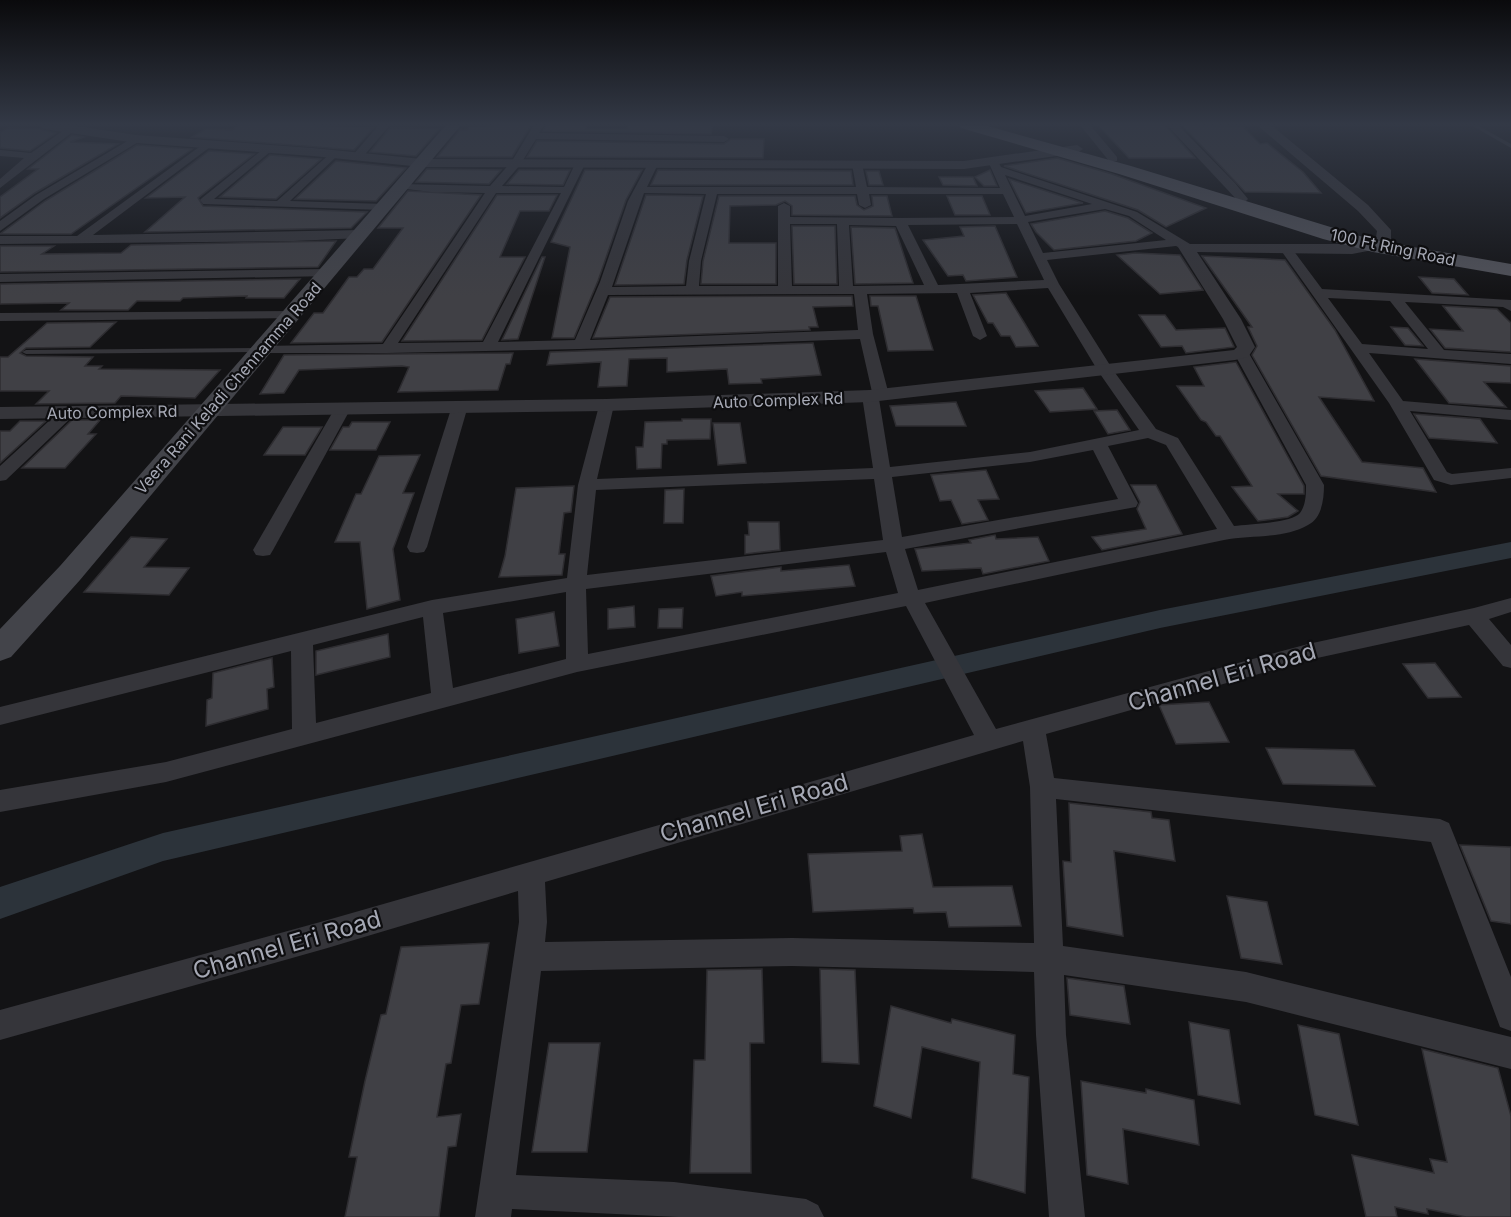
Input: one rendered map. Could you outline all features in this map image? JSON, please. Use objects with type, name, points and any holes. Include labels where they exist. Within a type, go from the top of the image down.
[{"type":"main road","name":"Veera Rani Keladi Chennamma Road","points":[[0,649],[70,573],[407,182]]},
{"type":"main road","name":"100 Ft Ring Road","points":[[1162,182],[1330,235],[1511,261]]},
{"type":"main road","name":"100 Ft Ring Road","points":[[1187,182],[1378,242],[1511,270]]},
{"type":"street","points":[[0,227],[40,197],[65,182]]},
{"type":"street","points":[[80,239],[157,182]]},
{"type":"street","points":[[228,182],[206,200],[213,203],[384,207]]},
{"type":"street","points":[[279,205],[304,182]]},
{"type":"street","points":[[387,349],[499,182]]},
{"type":"street","points":[[488,347],[549,232],[572,182]]},
{"type":"street","points":[[580,345],[604,291],[644,182]]},
{"type":"street","points":[[860,182],[869,221]]},
{"type":"street","points":[[1003,182],[1052,284],[1106,371],[1150,433],[1172,442],[1229,533]]},
{"type":"street","points":[[0,801],[166,772],[577,664],[1229,533],[1292,525],[1304,520],[1310,513],[1315,498],[1315,484],[1242,353],[1246,347],[1232,319],[1182,245],[1133,214],[1042,182]]},
{"type":"street","points":[[1228,182],[1242,199]]},
{"type":"street","points":[[1039,257],[1182,245],[1352,249],[1378,242],[1384,231],[1363,208],[1331,182]]},
{"type":"street","points":[[403,186],[568,190]]},
{"type":"street","points":[[640,190],[1008,191]]},
{"type":"street","points":[[935,190],[944,221]]},
{"type":"street","points":[[692,291],[695,261],[712,191]]},
{"type":"street","points":[[783,191],[785,290]]},
{"type":"street","points":[[784,220],[900,222],[1021,220],[1106,205]]},
{"type":"street","points":[[843,221],[853,289],[866,334],[894,545],[909,595],[990,741]]},
{"type":"street","points":[[900,222],[933,289]]},
{"type":"street","points":[[0,240],[361,234]]},
{"type":"street","points":[[1286,249],[1398,405],[1440,476],[1451,480],[1511,473]]},
{"type":"street","points":[[0,278],[327,273]]},
{"type":"street","points":[[604,291],[962,289],[1052,284]]},
{"type":"street","points":[[962,289],[980,336]]},
{"type":"street","points":[[1319,293],[1507,303],[1511,307]]},
{"type":"street","points":[[1394,297],[1440,354]]},
{"type":"street","points":[[0,317],[291,315]]},
{"type":"street","points":[[261,350],[580,345],[866,334]]},
{"type":"street","points":[[1357,348],[1511,359]]},
{"type":"street","name":"Auto Complex Rd","points":[[0,413],[606,405],[875,396],[1106,371],[1242,353]]},
{"type":"street","points":[[577,664],[576,584],[587,485],[606,405]]},
{"type":"street","points":[[1398,405],[1511,415]]},
{"type":"street","points":[[417,547],[460,406]]},
{"type":"street","points":[[263,550],[343,408]]},
{"type":"street","points":[[0,476],[68,412]]},
{"type":"street","points":[[587,485],[884,473],[1030,458],[1150,433]]},
{"type":"street","points":[[0,716],[432,608],[576,584],[894,545],[1129,502],[1098,443]]},
{"type":"street","name":"Channel Eri Road","points":[[0,1025],[324,935],[531,873],[1308,652],[1474,616],[1511,605]]},
{"type":"street","points":[[432,608],[442,698]]},
{"type":"street","points":[[1474,616],[1511,660]]},
{"type":"street","points":[[302,640],[304,735]]},
{"type":"street","points":[[1033,730],[1043,787],[1051,1035],[1067,1217]]},
{"type":"street","points":[[1043,787],[1440,831],[1511,1016]]},
{"type":"street","points":[[531,873],[534,922],[494,1204],[674,1198],[806,1217]]},
{"type":"street","points":[[528,957],[792,952],[1049,958],[1246,987],[1511,1053]]},
{"type":"lane","points":[[26,352],[261,350]]},
{"type":"building","points":[[21,182],[54,182],[0,218],[0,197]]},
{"type":"building","points":[[77,182],[145,182],[71,234],[0,234],[45,201]]},
{"type":"building","points":[[168,182],[219,182],[198,198],[203,206],[367,212],[351,228],[145,232],[185,197],[146,198]]},
{"type":"building","points":[[238,182],[295,182],[276,199],[220,197]]},
{"type":"building","points":[[314,182],[393,182],[376,201],[295,199]]},
{"type":"building","points":[[416,182],[491,182],[489,184]]},
{"type":"building","points":[[509,182],[564,182],[563,185],[507,184]]},
{"type":"building","points":[[579,182],[636,182],[626,200],[598,281],[574,338],[552,338],[570,247],[551,242]]},
{"type":"building","points":[[652,182],[853,182],[853,185],[651,185]]},
{"type":"building","points":[[868,182],[882,182],[883,185],[869,185]]},
{"type":"building","points":[[941,182],[975,182],[977,186],[943,185]]},
{"type":"building","points":[[980,182],[995,182],[997,186],[984,186]]},
{"type":"building","points":[[1010,182],[1018,182],[1083,203],[1026,213]]},
{"type":"building","points":[[1052,182],[1134,182],[1206,208],[1166,227],[1138,210]]},
{"type":"building","points":[[1235,182],[1311,182],[1321,193],[1245,192]]},
{"type":"building","points":[[408,191],[481,195],[382,342],[291,343],[314,313],[323,313],[349,277],[357,277],[364,269],[373,269],[403,228],[378,228]]},
{"type":"building","points":[[497,195],[557,195],[549,211],[520,211],[500,257],[525,257],[482,340],[402,341]]},
{"type":"building","points":[[646,195],[703,196],[687,260],[684,284],[615,285]]},
{"type":"building","points":[[719,196],[855,196],[857,205],[864,210],[873,206],[872,196],[887,196],[892,216],[792,215],[792,206],[785,201],[776,205],[730,206],[729,243],[776,243],[776,284],[701,284],[703,261]]},
{"type":"building","points":[[947,196],[982,196],[990,215],[955,215]]},
{"type":"building","points":[[1105,211],[1128,218],[1152,233],[1136,241],[1054,250],[1031,224]]},
{"type":"building","points":[[792,226],[835,226],[837,284],[794,284]]},
{"type":"building","points":[[995,226],[1017,277],[966,281],[963,275],[948,276],[923,240],[964,236],[960,227]]},
{"type":"building","points":[[851,227],[895,228],[913,283],[855,284]]},
{"type":"building","points":[[336,241],[318,267],[0,272],[0,246],[54,246],[42,254],[121,253],[131,245]]},
{"type":"building","points":[[1135,253],[1180,255],[1203,290],[1160,294],[1117,255]]},
{"type":"building","points":[[1202,256],[1285,260],[1335,330],[1374,401],[1319,397],[1362,462],[1423,468],[1436,492],[1321,476],[1252,355],[1257,346],[1248,327],[1252,327]]},
{"type":"building","points":[[542,257],[545,257],[518,339],[502,340]]},
{"type":"building","points":[[1419,277],[1454,279],[1468,295],[1432,293]]},
{"type":"building","points":[[300,279],[284,298],[246,298],[247,296],[183,298],[180,301],[137,301],[128,310],[61,310],[69,303],[0,304],[0,284]]},
{"type":"building","points":[[1006,293],[1038,346],[1016,347],[1010,336],[1001,336],[993,323],[988,323],[973,295]]},
{"type":"building","points":[[852,296],[853,306],[813,307],[818,327],[809,327],[810,330],[593,338],[610,297]]},
{"type":"building","points":[[870,296],[916,296],[933,350],[888,351],[878,306],[871,306]]},
{"type":"building","points":[[1443,306],[1497,309],[1511,323],[1511,352],[1445,348],[1430,329],[1463,331]]},
{"type":"building","points":[[1139,315],[1165,315],[1176,330],[1225,328],[1234,347],[1186,353],[1182,346],[1161,347]]},
{"type":"building","points":[[116,322],[90,347],[26,348],[20,353],[26,356],[93,357],[85,366],[102,366],[99,369],[220,370],[195,398],[121,396],[115,403],[36,404],[49,391],[0,391],[0,357],[8,357],[47,323]]},
{"type":"building","points":[[1391,327],[1408,328],[1423,346],[1405,345]]},
{"type":"building","points":[[813,343],[821,375],[761,379],[762,383],[729,384],[727,369],[667,372],[667,358],[629,359],[627,386],[598,387],[601,362],[547,365],[550,352]]},
{"type":"building","points":[[513,353],[510,364],[506,364],[498,390],[398,392],[409,367],[402,366],[299,370],[284,393],[260,394],[284,355]]},
{"type":"building","points":[[1415,359],[1511,366],[1511,383],[1484,382],[1506,407],[1449,403]]},
{"type":"building","points":[[1236,362],[1304,486],[1304,494],[1278,494],[1298,511],[1288,517],[1258,521],[1232,487],[1252,486],[1220,436],[1216,436],[1206,422],[1201,420],[1177,386],[1204,386],[1194,367]]},
{"type":"building","points":[[1083,388],[1097,409],[1050,412],[1035,391]]},
{"type":"building","points":[[956,402],[966,426],[896,426],[890,406]]},
{"type":"building","points":[[1117,410],[1130,430],[1108,434],[1094,411]]},
{"type":"building","points":[[1414,414],[1480,419],[1497,443],[1429,438]]},
{"type":"building","points":[[682,419],[711,419],[710,439],[667,440],[667,444],[662,444],[661,468],[637,469],[636,447],[643,447],[645,422],[682,421]]},
{"type":"building","points":[[72,420],[100,420],[88,434],[96,434],[65,468],[22,468]]},
{"type":"building","points":[[20,421],[46,421],[0,463],[0,431],[10,431]]},
{"type":"building","points":[[352,422],[390,422],[376,450],[330,450],[343,427],[349,427]]},
{"type":"building","points":[[713,423],[740,423],[746,463],[718,465]]},
{"type":"building","points":[[283,427],[322,427],[305,455],[264,455]]},
{"type":"building","points":[[420,455],[403,493],[414,493],[393,549],[400,600],[367,609],[360,542],[335,542],[356,494],[361,494],[379,456]]},
{"type":"building","points":[[986,470],[999,499],[978,500],[988,520],[962,524],[951,500],[940,501],[931,475]]},
{"type":"building","points":[[1131,485],[1156,485],[1182,534],[1102,550],[1092,537],[1146,529],[1137,509],[1140,502]]},
{"type":"building","points":[[574,486],[571,512],[564,513],[559,554],[565,554],[562,575],[499,577],[505,556],[516,488]]},
{"type":"building","points":[[684,489],[683,523],[664,523],[665,490]]},
{"type":"building","points":[[748,522],[779,522],[780,550],[745,554],[745,535],[749,535]]},
{"type":"building","points":[[995,535],[996,539],[1038,537],[1049,561],[983,574],[981,568],[922,571],[915,549],[971,543],[969,540]]},
{"type":"building","points":[[131,537],[167,539],[144,567],[189,568],[169,595],[84,592]]},
{"type":"building","points":[[849,565],[855,586],[742,596],[742,592],[716,596],[711,576],[781,567],[781,571]]},
{"type":"building","points":[[634,606],[635,627],[608,629],[608,609]]},
{"type":"building","points":[[683,608],[682,628],[658,628],[659,609]]},
{"type":"building","points":[[554,612],[559,646],[519,653],[516,619]]},
{"type":"building","points":[[388,634],[390,657],[316,675],[316,651]]},
{"type":"building","points":[[272,658],[274,687],[267,689],[268,709],[206,726],[207,700],[212,698],[213,673]]},
{"type":"building","points":[[1435,663],[1461,697],[1428,698],[1403,664]]},
{"type":"building","points":[[1209,702],[1229,742],[1176,744],[1159,705]]},
{"type":"building","points":[[1266,748],[1354,750],[1375,786],[1283,784]]},
{"type":"building","points":[[1069,803],[1151,812],[1152,818],[1169,820],[1175,861],[1114,851],[1123,936],[1067,926],[1063,861],[1071,862]]},
{"type":"building","points":[[922,834],[933,887],[1012,886],[1021,926],[949,927],[946,912],[914,913],[913,908],[813,912],[808,854],[902,851],[900,836]]},
{"type":"building","points":[[1460,845],[1511,847],[1511,924],[1491,921]]},
{"type":"building","points":[[1227,896],[1267,902],[1282,964],[1241,958]]},
{"type":"building","points":[[489,943],[479,1004],[461,1005],[451,1063],[446,1064],[437,1117],[461,1114],[456,1146],[448,1147],[439,1217],[345,1217],[357,1157],[349,1157],[381,1015],[386,1014],[401,947]]},
{"type":"building","points":[[762,969],[764,1043],[750,1043],[751,1173],[690,1173],[694,1060],[705,1060],[707,970]]},
{"type":"building","points":[[820,969],[855,970],[859,1064],[822,1062]]},
{"type":"building","points":[[1067,978],[1124,986],[1130,1024],[1070,1015]]},
{"type":"building","points":[[891,1006],[951,1023],[952,1019],[1015,1035],[1013,1074],[1029,1077],[1025,1193],[972,1178],[980,1062],[922,1047],[911,1118],[874,1106]]},
{"type":"building","points":[[1189,1022],[1229,1030],[1240,1104],[1198,1095]]},
{"type":"building","points":[[1298,1025],[1339,1034],[1358,1125],[1315,1115]]},
{"type":"building","points":[[549,1043],[600,1043],[587,1152],[532,1152]]},
{"type":"building","points":[[1422,1049],[1498,1068],[1511,1116],[1511,1217],[1466,1217],[1427,1209],[1428,1214],[1395,1207],[1397,1217],[1366,1217],[1352,1155],[1434,1173],[1430,1159],[1447,1162]]},
{"type":"building","points":[[1081,1081],[1146,1093],[1146,1089],[1194,1100],[1199,1145],[1123,1129],[1128,1184],[1087,1175]]},
{"type":"waterway","points":[[0,903],[163,847],[1160,619],[1511,550]]}]
